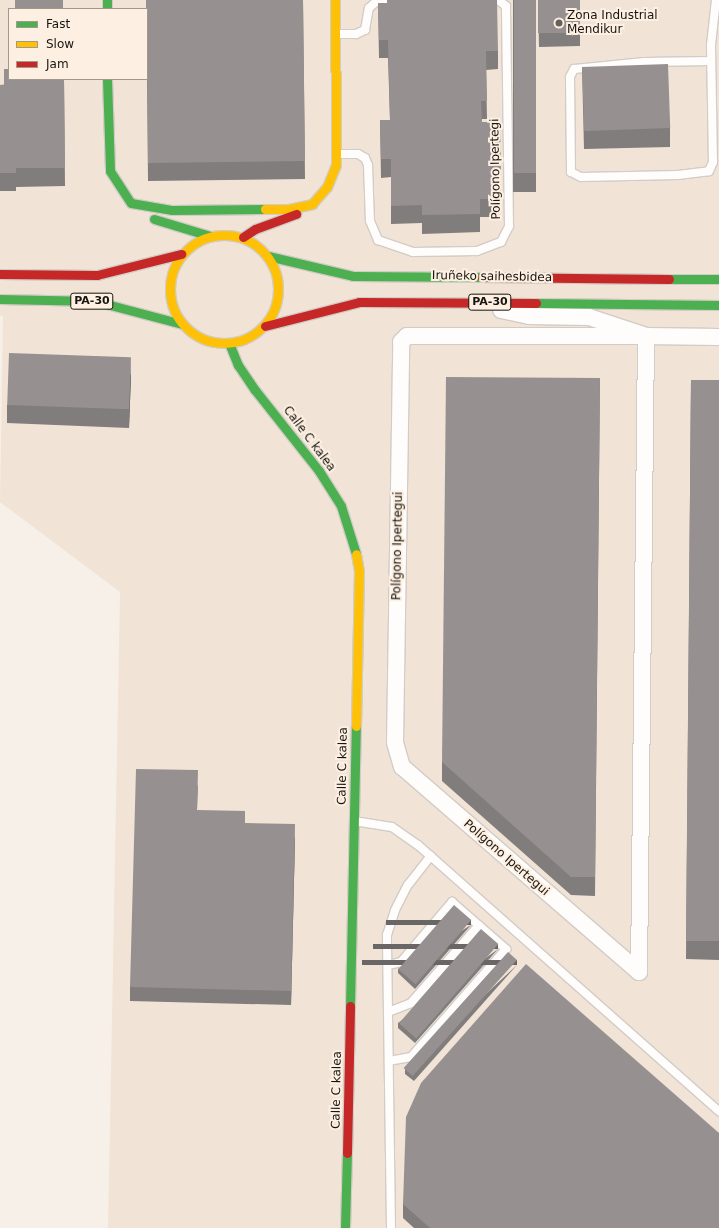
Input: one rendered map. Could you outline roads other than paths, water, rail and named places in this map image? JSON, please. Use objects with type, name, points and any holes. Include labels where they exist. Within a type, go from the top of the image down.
[{"type":"main road","points":[[243,237],[255,228],[301,212],[312,204],[327,187],[336,165],[334,0]]},
{"type":"main road","points":[[107,80],[110,171],[131,203],[151,218],[194,229],[210,236]]},
{"type":"main road","points":[[131,203],[172,210],[289,209],[312,204]]},
{"type":"main road","name":"PA-30","points":[[226,234],[243,237],[257,244],[268,256],[277,272],[279,291],[275,310],[265,326],[248,337],[229,343],[212,342],[200,338],[182,324],[172,307],[169,289],[172,271],[182,254],[194,243],[210,236],[226,234]]},
{"type":"main road","name":"PA-30","points":[[0,274],[96,275],[182,254]]},
{"type":"main road","name":"Iruñeko saihesbidea","points":[[268,256],[353,276],[719,279]]},
{"type":"main road","name":"PA-30","points":[[0,299],[95,301],[182,324]]},
{"type":"main road","name":"Iruñeko saihesbidea","points":[[265,326],[359,302],[719,305]]},
{"type":"main road","name":"Calle C kalea","points":[[229,343],[238,365],[255,390],[319,471],[341,506],[353,539],[358,571],[360,611],[345,1228]]},
{"type":"street","name":"Iruñeko saihesbidea","points":[[464,302],[530,316],[589,317],[646,336],[719,337]]},
{"type":"street","name":"Polígono Ipertegui","points":[[407,336],[646,336],[639,933],[639,972],[402,768],[395,742],[401,342],[407,336]]},
{"type":"lane","points":[[335,34],[356,34],[365,30],[369,8],[377,1],[385,0]]},
{"type":"lane","name":"Polígono Ipertegi","points":[[336,154],[358,154],[365,158],[368,165],[370,221],[378,240],[413,252],[477,251],[501,242],[509,226],[506,6],[498,0]]},
{"type":"lane","points":[[711,61],[644,62],[574,69],[570,77],[571,172],[581,177],[678,175],[709,171],[714,162],[711,61],[716,0]]},
{"type":"lane","points":[[354,821],[392,827],[431,856],[719,1111]]},
{"type":"lane","points":[[391,1228],[387,935],[395,910],[408,886],[431,856]]},
{"type":"lane","points":[[388,965],[401,962],[452,902],[506,949],[411,1057],[389,1061]]},
{"type":"lane","points":[[388,1012],[411,1004],[479,925]]},
{"type":"place","name":"Zona Industrial Mendikur","points":[[559,23]]}]
